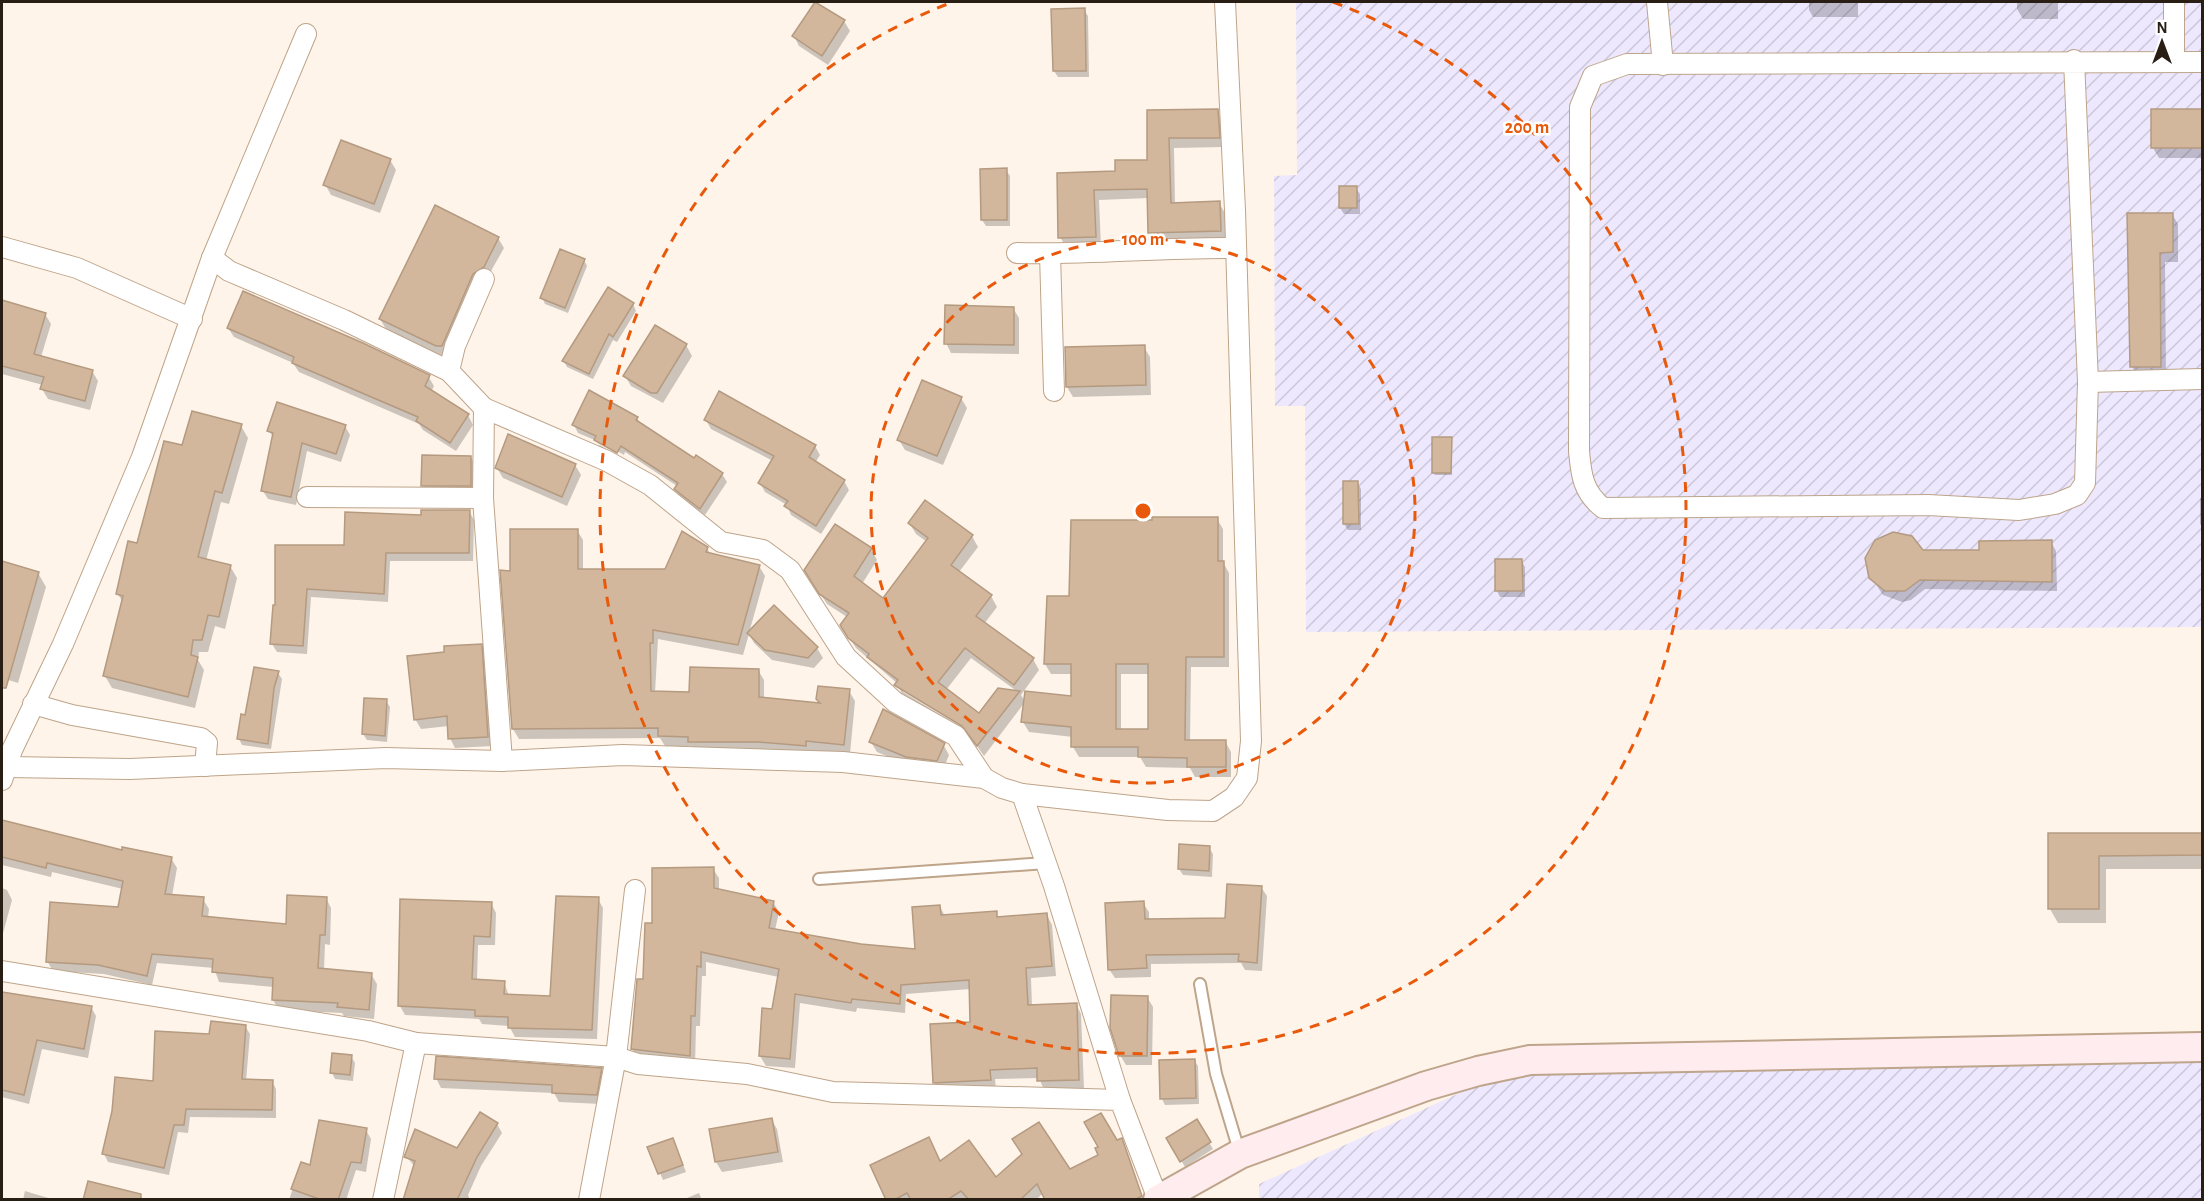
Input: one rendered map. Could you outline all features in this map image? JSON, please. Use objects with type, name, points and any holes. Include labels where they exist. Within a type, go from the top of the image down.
[{"type":"street","points":[[306,34],[212,258],[142,457],[63,644],[6,761],[130,769],[386,758],[502,761],[623,755],[831,762],[984,778],[1002,788],[1022,794],[1168,810],[1213,811],[1234,796],[1247,778],[1251,741],[1225,2]]},
{"type":"street","points":[[1657,2],[1663,65]]},
{"type":"street","points":[[2174,2],[2174,61]]},
{"type":"street","points":[[2074,60],[2088,382],[2085,483],[2077,495],[2055,504],[2019,510],[1928,505],[1603,508],[1592,500],[1582,482],[1579,451],[1580,107],[1593,76],[1627,64],[2074,60],[2202,62]]},
{"type":"street","points":[[2,247],[77,268],[192,319]]},
{"type":"street","points":[[1017,253],[1050,254],[1178,247],[1235,248]]},
{"type":"street","points":[[1050,254],[1054,391]]},
{"type":"street","points":[[212,258],[230,271],[345,320],[449,371],[484,408],[549,435],[650,485],[721,542],[764,550],[790,570],[846,657],[895,702],[956,736],[984,778]]},
{"type":"street","points":[[449,371],[455,346],[484,279]]},
{"type":"street","points":[[2088,382],[2202,379]]},
{"type":"street","points":[[484,408],[483,498],[502,761]]},
{"type":"street","points":[[308,497],[483,498]]},
{"type":"street","points":[[33,704],[72,715],[201,738],[207,743],[205,766]]},
{"type":"street","points":[[1022,794],[1046,863],[1120,1100],[1158,1199],[1240,1154],[1426,1086],[1478,1071],[1530,1060],[2202,1047]]},
{"type":"street","points":[[589,1200],[616,1057],[635,890]]},
{"type":"street","points":[[2,971],[368,1031],[416,1043],[616,1057],[638,1064],[747,1074],[833,1092],[1120,1100]]},
{"type":"street","points":[[383,1200],[416,1043]]},
{"type":"lane","points":[[819,879],[1046,863]]},
{"type":"lane","points":[[1200,984],[1216,1074],[1240,1154]]},
{"type":"shaded area","points":[[1296,2],[2202,2],[2202,627],[1306,632],[1305,406],[1275,406],[1274,176],[1297,175]]},
{"type":"shaded area","points":[[2202,1057],[2202,1199],[1259,1200],[1259,1184],[1519,1066]]},
{"type":"building","points":[[815,2],[845,20],[822,56],[792,36]]},
{"type":"building","points":[[1085,8],[1086,71],[1053,71],[1051,9]]},
{"type":"building","points":[[1218,109],[1220,138],[1169,138],[1171,203],[1220,201],[1221,231],[1148,233],[1147,189],[1094,190],[1096,237],[1058,238],[1057,173],[1115,171],[1115,160],[1147,160],[1147,110]]},
{"type":"building","points":[[2151,109],[2202,109],[2202,148],[2151,148]]},
{"type":"building","points":[[341,140],[391,159],[374,204],[323,185]]},
{"type":"building","points":[[1007,168],[1007,220],[981,220],[980,169]]},
{"type":"building","points":[[1339,186],[1357,186],[1357,208],[1339,208]]},
{"type":"building","points":[[435,205],[499,237],[484,267],[473,274],[442,346],[436,346],[379,319]]},
{"type":"building","points":[[2127,213],[2173,213],[2173,252],[2160,253],[2161,367],[2130,367]]},
{"type":"building","points":[[560,249],[585,259],[565,308],[540,298]]},
{"type":"building","points":[[608,287],[634,303],[613,337],[609,334],[589,374],[562,361]]},
{"type":"building","points":[[243,291],[430,375],[425,386],[469,414],[450,443],[416,421],[418,417],[292,363],[294,357],[227,328]]},
{"type":"building","points":[[2,300],[46,313],[34,354],[93,370],[85,401],[40,389],[44,377],[2,366]]},
{"type":"building","points":[[945,305],[1014,307],[1014,345],[944,344]]},
{"type":"building","points":[[655,325],[687,344],[657,393],[651,393],[623,376]]},
{"type":"building","points":[[1145,345],[1146,385],[1066,387],[1065,347]]},
{"type":"building","points":[[922,380],[962,397],[937,456],[897,440]]},
{"type":"building","points":[[589,390],[638,417],[636,420],[694,458],[696,455],[723,473],[700,509],[674,489],[678,483],[621,446],[617,453],[594,440],[596,436],[572,425]]},
{"type":"building","points":[[719,391],[816,445],[809,457],[845,480],[816,526],[784,506],[788,501],[758,483],[774,456],[704,420]]},
{"type":"building","points":[[277,402],[346,425],[336,454],[302,443],[291,497],[261,491],[273,433],[267,431]]},
{"type":"building","points":[[192,411],[242,424],[222,493],[215,491],[198,557],[231,565],[219,617],[208,615],[202,640],[193,640],[191,655],[198,657],[188,697],[103,676],[123,596],[116,594],[128,541],[137,543],[164,441],[182,445]]},
{"type":"building","points":[[508,434],[576,464],[562,497],[495,468]]},
{"type":"building","points":[[1432,437],[1452,437],[1451,473],[1432,473]]},
{"type":"building","points":[[422,455],[471,456],[471,486],[421,486]]},
{"type":"building","points":[[1343,481],[1358,481],[1359,524],[1343,524]]},
{"type":"building","points":[[925,500],[973,535],[951,565],[992,595],[976,616],[1034,658],[1014,685],[965,648],[938,682],[979,713],[998,688],[1020,691],[977,746],[962,726],[894,685],[898,680],[867,657],[869,654],[848,638],[840,625],[849,613],[819,594],[804,570],[835,524],[872,548],[854,576],[883,598],[928,538],[908,523]]},
{"type":"building","points":[[421,510],[470,510],[469,553],[386,553],[384,594],[307,589],[303,646],[270,644],[273,605],[275,605],[275,545],[344,545],[345,512],[421,515]]},
{"type":"building","points":[[1152,517],[1218,517],[1218,561],[1224,561],[1224,657],[1186,657],[1185,740],[1226,740],[1226,767],[1187,767],[1187,758],[1138,757],[1138,747],[1071,747],[1071,727],[1021,722],[1025,691],[1071,696],[1071,664],[1044,664],[1047,596],[1069,596],[1071,520],[1152,520]],"holes":[[[1116,664],[1148,664],[1148,729],[1116,729]]]},
{"type":"building","points":[[510,529],[578,529],[578,569],[665,569],[682,531],[708,547],[706,552],[760,565],[738,645],[653,630],[653,643],[650,643],[651,691],[689,692],[690,667],[759,669],[759,697],[820,703],[816,699],[818,686],[850,689],[844,745],[806,741],[806,746],[758,742],[688,742],[688,737],[658,736],[658,728],[512,729],[500,570],[510,571]]},
{"type":"building","points":[[1893,532],[1912,536],[1923,550],[1979,550],[1979,541],[2052,540],[2052,582],[1920,580],[1905,591],[1885,591],[1869,578],[1865,558],[1875,540]]},
{"type":"building","points":[[1495,559],[1522,559],[1523,591],[1495,591]]},
{"type":"building","points":[[2,561],[39,572],[6,688],[2,688]]},
{"type":"building","points":[[774,605],[818,647],[808,658],[765,650],[747,633]]},
{"type":"building","points":[[482,644],[488,737],[448,739],[447,716],[414,720],[407,656],[444,652],[444,646]]},
{"type":"building","points":[[254,667],[279,671],[274,688],[268,744],[237,739],[241,714],[245,715]]},
{"type":"building","points":[[364,698],[387,699],[385,736],[362,734]]},
{"type":"building","points":[[883,709],[945,743],[937,761],[906,757],[869,742]]},
{"type":"building","points":[[2,820],[122,850],[122,847],[172,857],[165,894],[204,897],[202,916],[286,924],[287,895],[327,897],[325,935],[320,935],[318,968],[372,973],[369,1010],[337,1007],[338,1003],[272,1000],[273,978],[212,972],[213,959],[152,954],[147,976],[98,965],[46,962],[50,902],[118,907],[123,881],[47,863],[46,868],[2,857]]},
{"type":"building","points":[[2048,833],[2202,833],[2202,855],[2099,856],[2099,909],[2048,909]]},
{"type":"building","points":[[1179,844],[1210,846],[1209,871],[1178,869]]},
{"type":"building","points":[[714,867],[714,888],[774,901],[769,928],[861,944],[915,949],[912,907],[940,905],[941,915],[997,911],[997,917],[1047,913],[1052,966],[1026,968],[1028,1005],[1077,1003],[1079,1080],[1037,1081],[1037,1068],[990,1070],[991,1080],[933,1083],[930,1024],[970,1022],[969,980],[901,985],[900,1004],[852,999],[851,1003],[795,994],[790,1059],[759,1056],[762,1008],[772,1009],[779,969],[701,952],[701,967],[697,966],[695,1016],[691,1016],[690,1056],[631,1049],[637,979],[643,979],[645,923],[652,923],[652,868]]},
{"type":"building","points":[[1227,884],[1262,886],[1257,963],[1238,961],[1239,954],[1146,955],[1147,968],[1108,970],[1105,903],[1144,901],[1145,919],[1225,918]]},
{"type":"building","points":[[556,896],[599,897],[592,1030],[508,1028],[508,1017],[475,1016],[475,1010],[398,1006],[400,899],[492,902],[490,937],[474,936],[472,979],[505,981],[504,994],[550,996]]},
{"type":"building","points":[[2,992],[92,1006],[84,1049],[37,1040],[24,1095],[2,1090]]},
{"type":"building","points":[[1111,995],[1148,996],[1147,1056],[1119,1056],[1110,1028]]},
{"type":"building","points":[[211,1021],[246,1025],[242,1079],[273,1080],[272,1110],[186,1109],[184,1125],[174,1125],[164,1168],[102,1154],[112,1111],[115,1077],[153,1081],[155,1031],[209,1034]]},
{"type":"building","points":[[332,1053],[352,1055],[350,1075],[330,1073]]},
{"type":"building","points":[[436,1056],[602,1068],[597,1095],[552,1093],[552,1085],[434,1079]]},
{"type":"building","points":[[1195,1059],[1196,1098],[1160,1099],[1159,1060]]},
{"type":"building","points":[[480,1112],[498,1123],[477,1157],[457,1200],[403,1200],[415,1161],[404,1157],[415,1129],[457,1148]]},
{"type":"building","points":[[1101,1113],[1117,1140],[1122,1138],[1142,1196],[1134,1200],[1045,1200],[1037,1184],[1020,1200],[969,1200],[961,1191],[947,1200],[911,1200],[907,1193],[894,1200],[886,1200],[870,1165],[929,1137],[940,1161],[969,1140],[996,1177],[1022,1154],[1012,1139],[1039,1122],[1070,1169],[1098,1155],[1095,1148],[1098,1147],[1084,1122]]},
{"type":"building","points":[[772,1118],[778,1152],[715,1162],[709,1129]]},
{"type":"building","points":[[1197,1119],[1211,1142],[1180,1162],[1166,1138]]},
{"type":"building","points":[[319,1120],[367,1128],[361,1163],[351,1162],[338,1200],[322,1200],[291,1189],[301,1162],[310,1165]]},
{"type":"building","points":[[673,1138],[683,1165],[658,1174],[647,1147]]},
{"type":"building","points":[[88,1181],[141,1194],[141,1200],[83,1200]]}]
